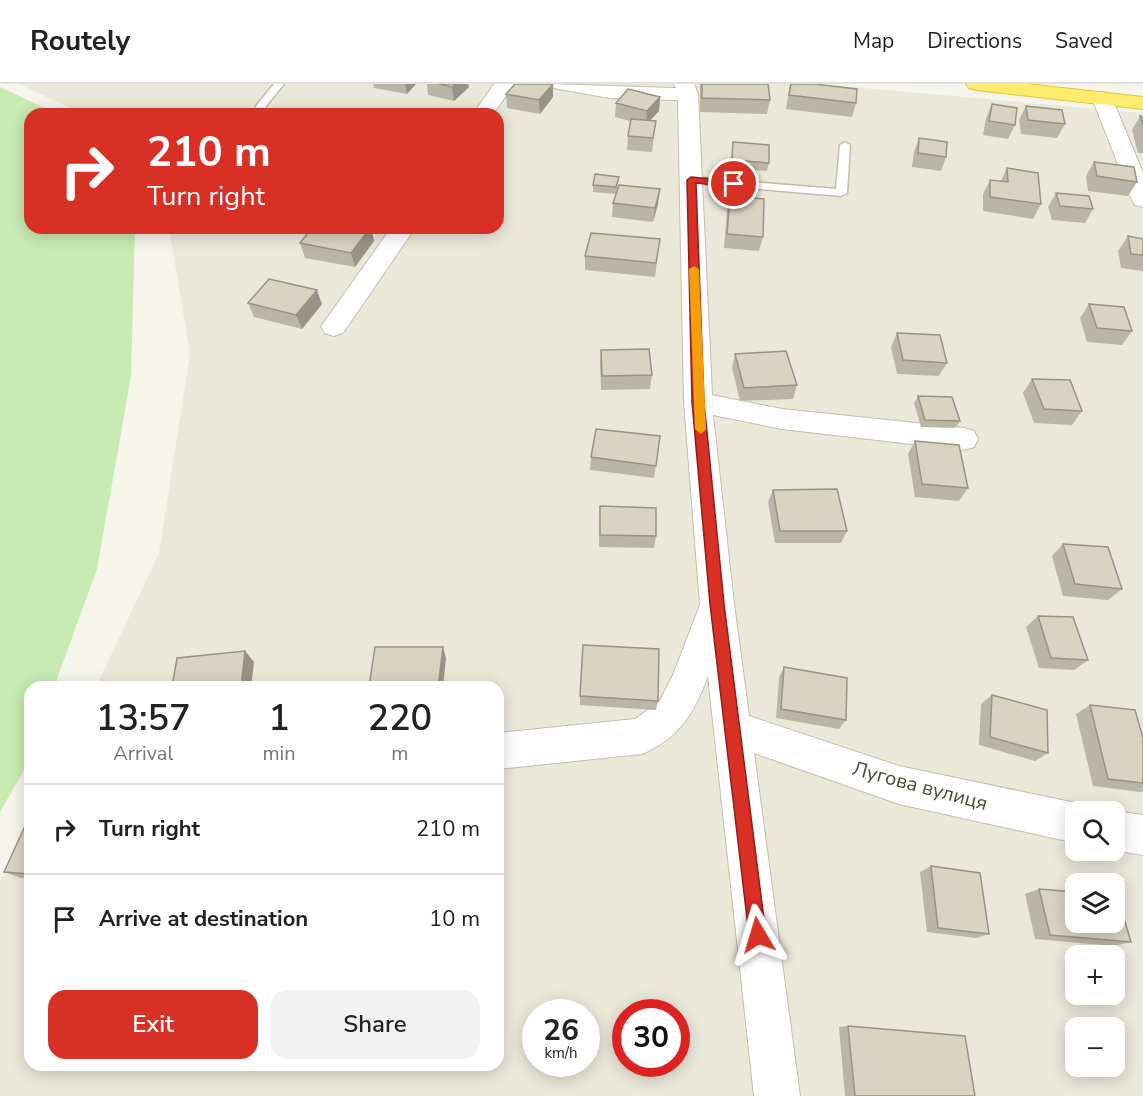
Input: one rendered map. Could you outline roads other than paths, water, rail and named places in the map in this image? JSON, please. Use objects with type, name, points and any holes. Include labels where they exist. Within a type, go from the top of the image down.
[{"type":"highway","points":[[976,84],[1143,103]]},
{"type":"street","points":[[487,108],[504,84]]},
{"type":"street","points":[[561,84],[598,92],[638,95],[686,89],[698,402],[717,604],[777,1096]]},
{"type":"street","points":[[1102,98],[1143,200]]},
{"type":"street","points":[[334,327],[399,234]]},
{"type":"street","points":[[698,402],[782,419],[964,439]]},
{"type":"street","points":[[504,750],[642,736],[672,714],[689,680],[717,604]]},
{"type":"street","name":"Лугова вулиця","points":[[732,728],[899,785],[1065,821]]},
{"type":"street","points":[[1125,833],[1143,835]]},
{"type":"lane","points":[[261,108],[279,84]]},
{"type":"lane","points":[[691,180],[840,194],[845,145]]}]
